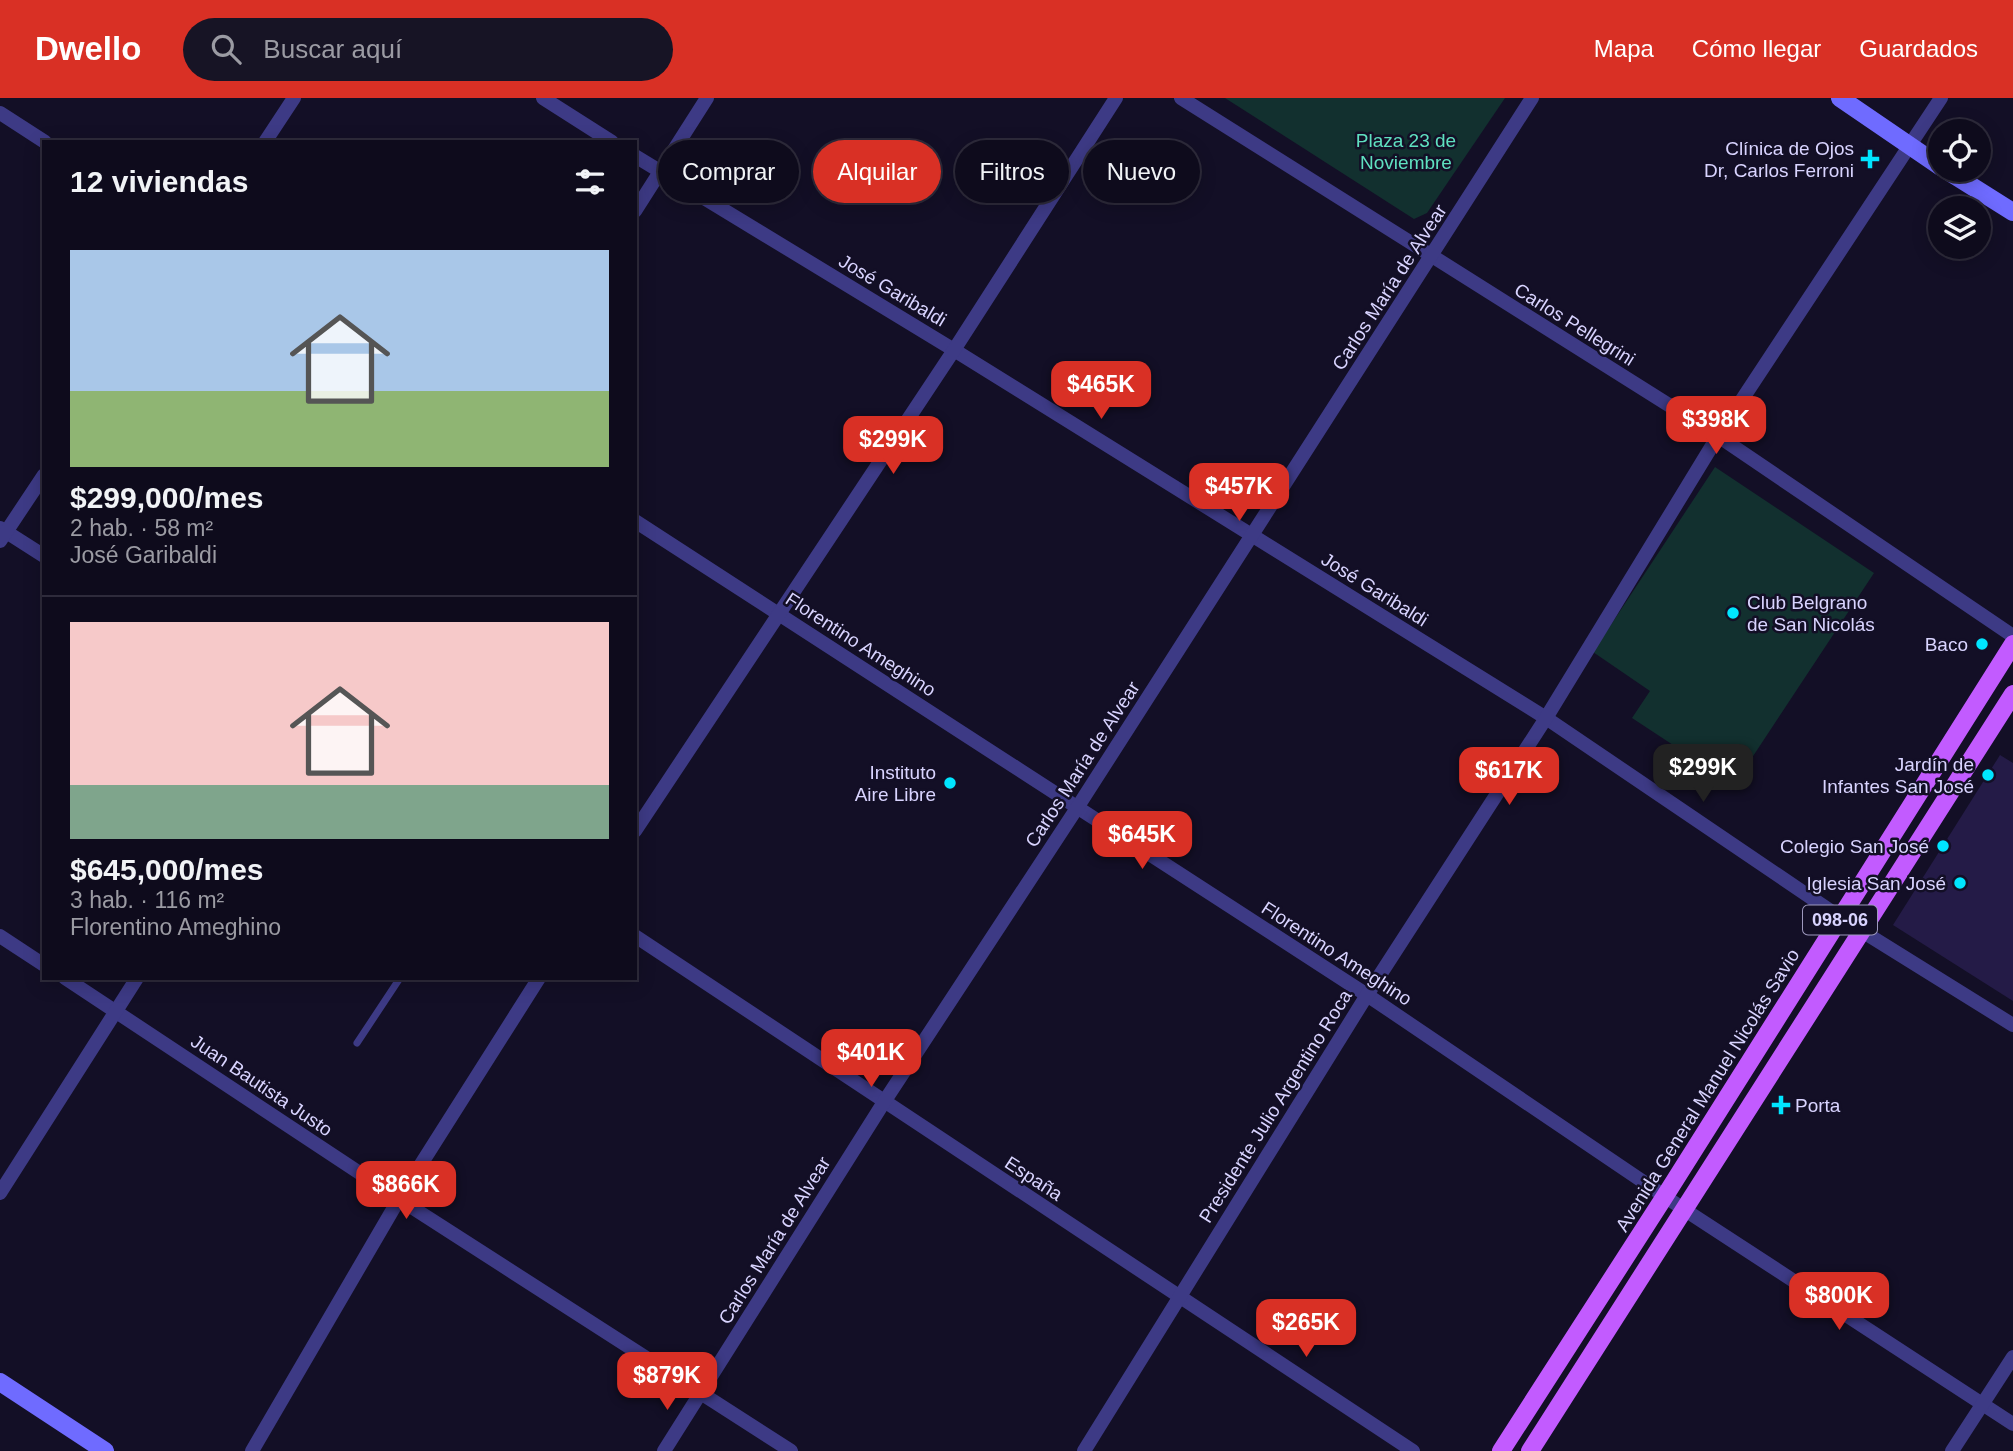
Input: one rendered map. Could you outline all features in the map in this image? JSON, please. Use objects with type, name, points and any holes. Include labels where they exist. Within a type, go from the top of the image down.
[{"type":"main road","name":"Avenida General Manuel Nicolás Savio","points":[[1501,1451],[2013,644]]},
{"type":"main road","name":"098-06","points":[[1530,1451],[2013,694]]},
{"type":"street","points":[[266,140],[294,98]]},
{"type":"street","points":[[543,98],[609,140]]},
{"type":"street","points":[[681,140],[707,98]]},
{"type":"street","points":[[637,828],[954,350],[1116,98]]},
{"type":"street","name":"Carlos Pellegrini","points":[[1181,98],[1718,436],[2013,636]]},
{"type":"street","name":"Carlos María de Alvear","points":[[664,1451],[884,1102],[1077,808],[1532,98]]},
{"type":"street","points":[[1840,98],[1928,159]]},
{"type":"street","name":"Presidente Julio Argentino Roca","points":[[1084,1451],[1367,995],[1546,718],[1718,436],[1941,98]]},
{"type":"street","points":[[0,113],[42,140]]},
{"type":"street","name":"José Garibaldi","points":[[637,157],[658,170]]},
{"type":"street","points":[[637,208],[658,176]]},
{"type":"street","points":[[1965,182],[2013,212]]},
{"type":"street","name":"José Garibaldi","points":[[712,203],[1546,718],[1841,919],[2013,1025]]},
{"type":"street","points":[[42,478],[2,534],[42,555]]},
{"type":"street","name":"Florentino Ameghino","points":[[637,522],[1367,995],[1685,1210],[2013,1424]]},
{"type":"street","points":[[0,936],[42,964]]},
{"type":"street","name":"España","points":[[637,937],[1413,1451]]},
{"type":"street","name":"Juan Bautista Justo","points":[[68,980],[399,1199],[791,1451]]},
{"type":"street","points":[[0,1193],[136,980]]},
{"type":"street","points":[[252,1451],[399,1199],[538,980]]},
{"type":"street","points":[[1952,1451],[2013,1357]]},
{"type":"street","points":[[0,1382],[105,1451]]},
{"type":"lane","points":[[358,1043],[399,980]]},
{"type":"green space","name":"Plaza 23 de Noviembre","points":[[1225,98],[1505,98],[1427,213],[1414,219]]},
{"type":"green space","name":"Club Belgrano de San Nicolás","points":[[1715,467],[1874,573],[1734,785],[1632,718],[1650,691],[1593,652]]},
{"type":"building","points":[[2000,755],[2013,763],[2013,1001],[1893,925]]},
{"type":"place","name":"Clínica de Ojos Dr, Carlos Ferroni","points":[[1870,159]]},
{"type":"place","name":"Club Belgrano de San Nicolás","points":[[1733,613]]},
{"type":"place","name":"Baco","points":[[1982,644]]},
{"type":"place","name":"Jardín de Infantes San José","points":[[1988,775]]},
{"type":"place","name":"Instituto Aire Libre","points":[[950,783]]},
{"type":"place","name":"Colegio San José","points":[[1943,846]]},
{"type":"place","name":"Iglesia San José","points":[[1960,883]]},
{"type":"place","name":"Porta","points":[[1781,1105]]}]
